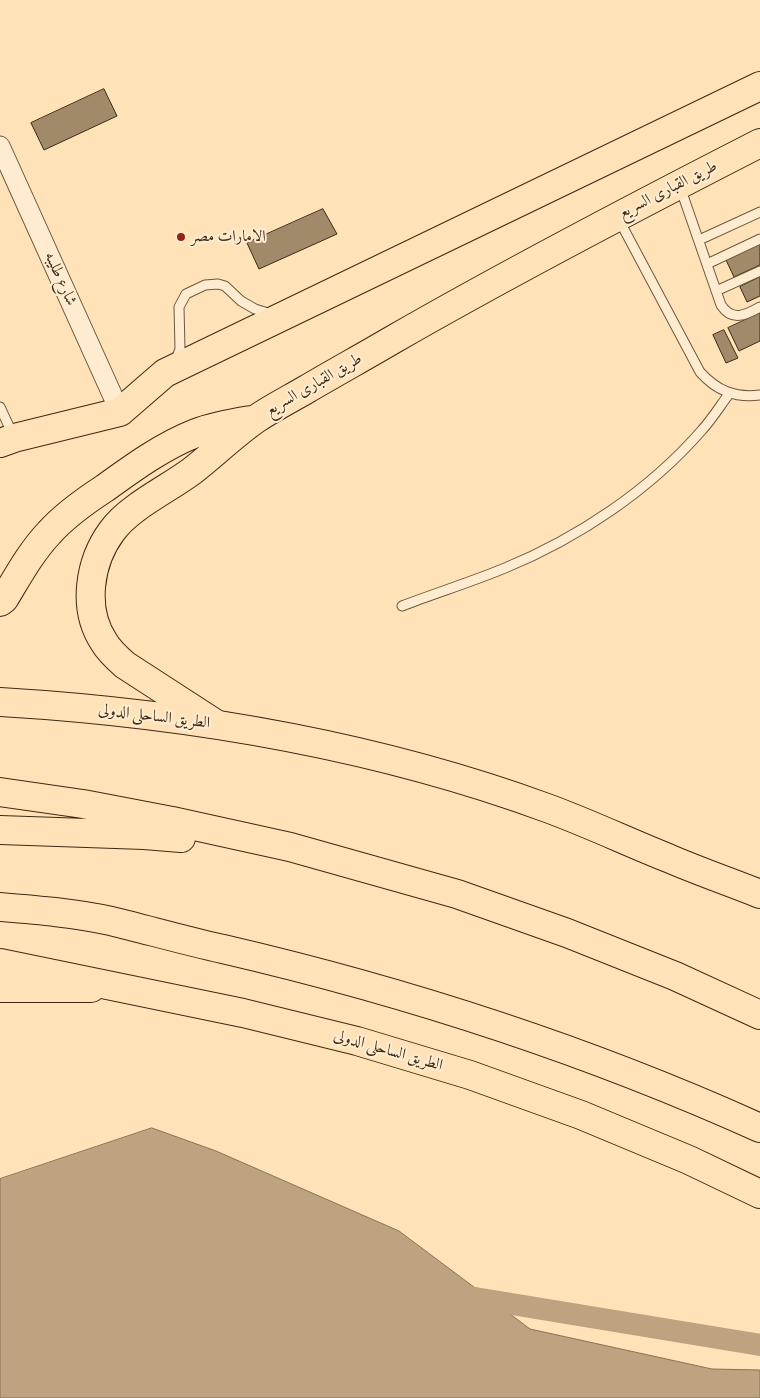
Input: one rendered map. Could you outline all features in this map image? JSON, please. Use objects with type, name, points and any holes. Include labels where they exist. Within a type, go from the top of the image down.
[{"type":"main road","points":[[7,441],[120,412],[164,373],[289,315],[760,86]]},
{"type":"main road","name":"طريق القبارى السريع","points":[[216,724],[126,665],[114,655],[104,643],[94,622],[91,597],[96,563],[102,546],[112,530],[125,516],[185,476],[256,419],[444,310],[616,216],[760,143]]},
{"type":"main road","points":[[0,602],[4,599],[37,547],[49,532],[85,501],[138,464],[188,437],[225,424],[256,419]]},
{"type":"main road","name":"الطريق الساحلى الدولى","points":[[0,702],[66,706],[216,724],[355,752],[484,787],[548,808],[760,894]]},
{"type":"main road","points":[[0,792],[83,804],[290,847],[457,894],[567,933],[675,976],[760,1015]]},
{"type":"main road","points":[[0,830],[144,835],[290,847]]},
{"type":"main road","points":[[0,907],[38,910],[109,921],[382,989],[556,1045],[638,1076],[760,1128]]},
{"type":"main road","name":"الطريق الساحلى الدولى","points":[[0,963],[130,988],[243,1013],[357,1041],[470,1075],[581,1115],[689,1160],[760,1194]]},
{"type":"main road","points":[[0,988],[130,988]]},
{"type":"street","name":"شارع طليبه","points":[[0,146],[120,412]]},
{"type":"lane","points":[[679,184],[724,310],[734,316],[745,315],[760,307]]},
{"type":"lane","points":[[698,240],[760,212]]},
{"type":"lane","points":[[616,216],[700,372],[708,381],[729,394],[739,396],[760,395]]},
{"type":"lane","points":[[707,264],[760,239]]},
{"type":"lane","points":[[716,291],[760,271]]},
{"type":"lane","points":[[164,373],[174,362],[180,348],[179,308],[182,300],[186,294],[205,285],[218,284],[225,286],[241,301],[255,309],[272,314],[289,315]]},
{"type":"lane","points":[[402,606],[506,568],[542,551],[612,509],[644,485],[703,430],[729,394]]},
{"type":"lane","points":[[0,407],[7,441]]},
{"type":"shaded area","points":[[152,1128],[216,1151],[399,1231],[530,1329],[712,1369],[760,1370],[760,1398],[0,1398],[0,1179]]},
{"type":"building","points":[[104,89],[117,116],[44,150],[31,123]]},
{"type":"building","points":[[323,209],[337,234],[259,269],[247,243]]},
{"type":"building","points":[[760,244],[760,265],[734,277],[726,260]]},
{"type":"building","points":[[760,277],[760,296],[747,302],[740,287]]},
{"type":"building","points":[[760,313],[760,341],[739,351],[728,328]]},
{"type":"building","points":[[724,330],[738,358],[726,363],[713,335]]},
{"type":"waterway","points":[[463,1296],[760,1345]]},
{"type":"place","name":"الامارات مصر","points":[[181,237]]}]
